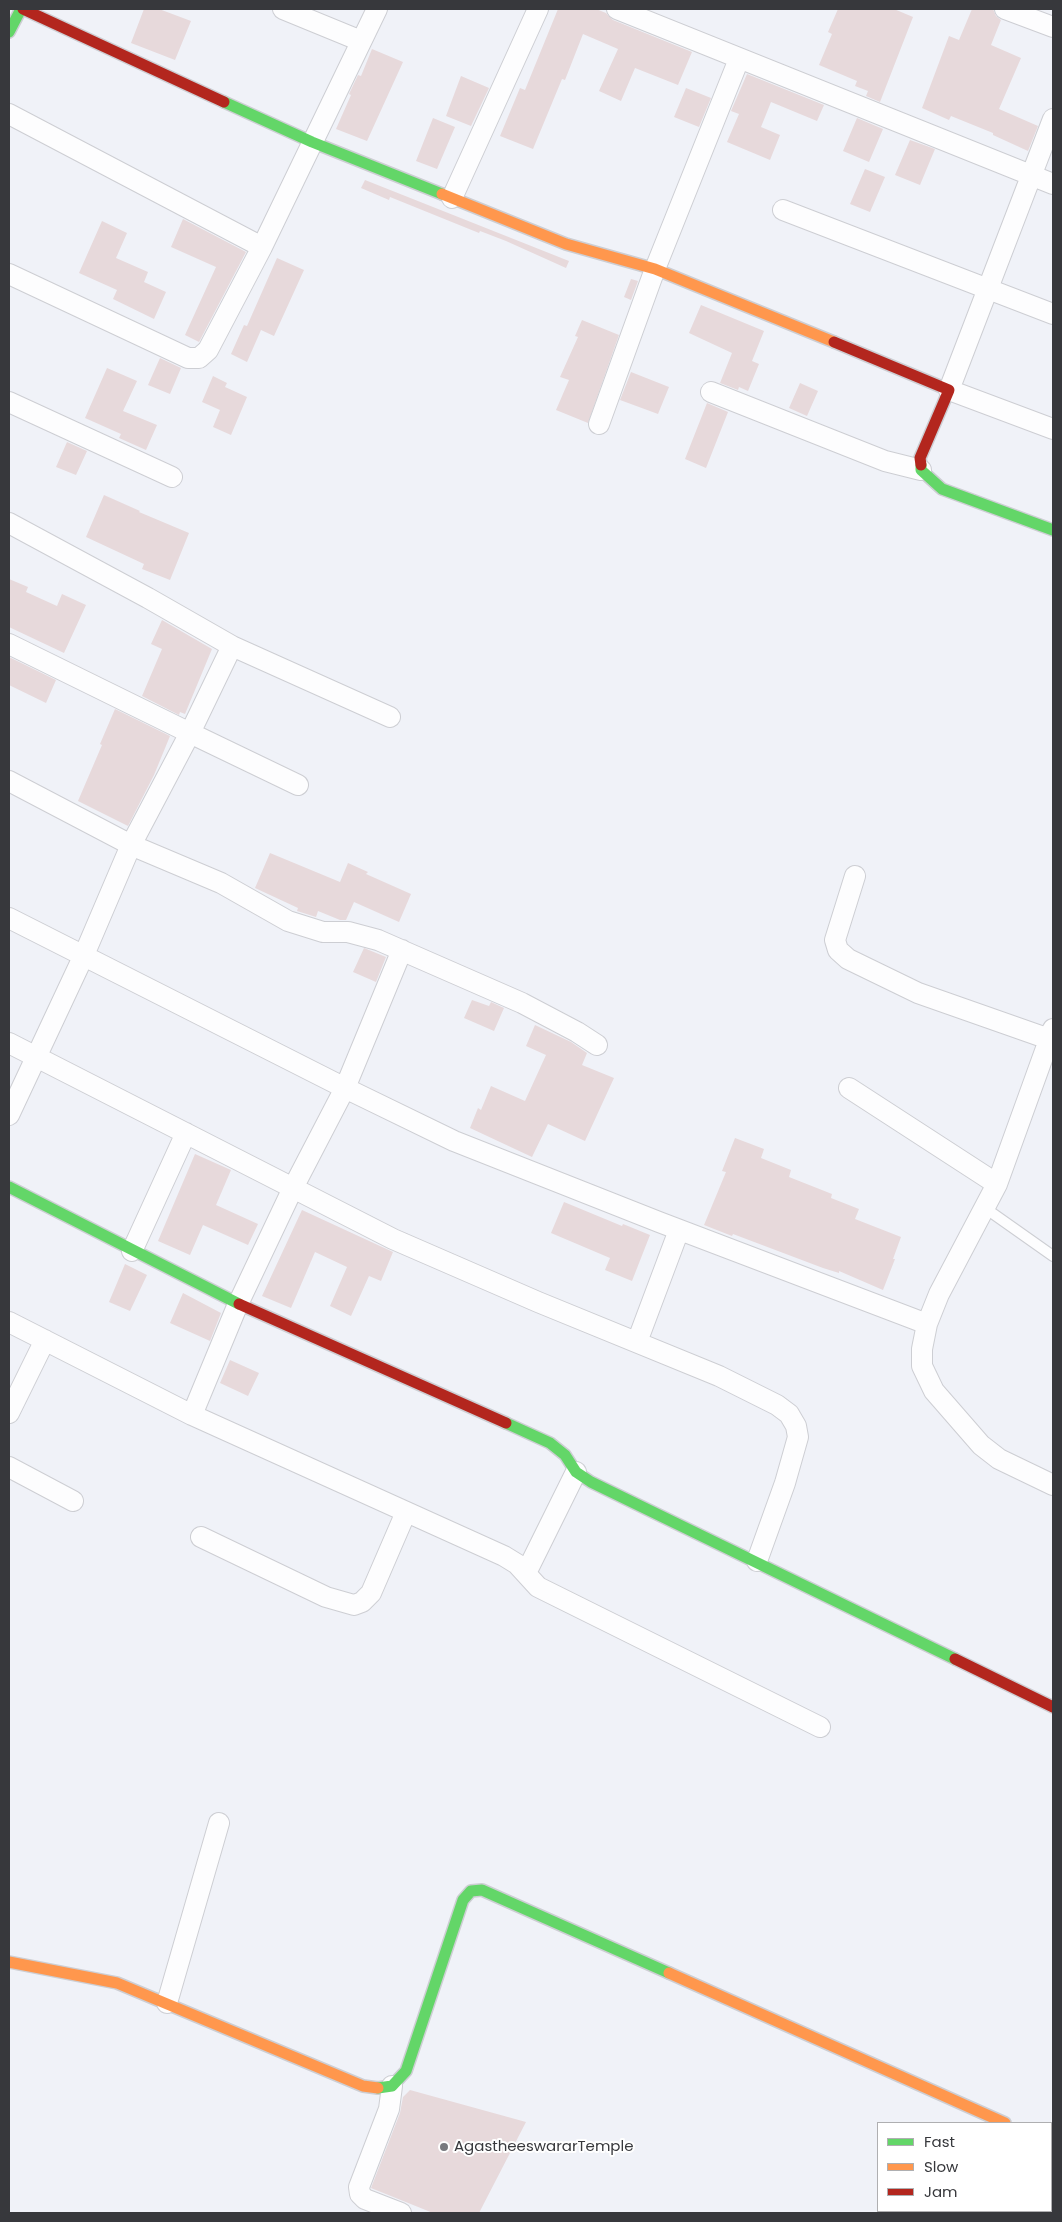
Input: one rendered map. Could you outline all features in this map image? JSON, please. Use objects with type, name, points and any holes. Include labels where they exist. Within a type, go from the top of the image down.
[{"type":"street","points":[[9,32],[22,9],[312,142],[566,244],[655,269],[949,390],[1053,429]]},
{"type":"street","points":[[283,9],[361,41]]},
{"type":"street","points":[[9,274],[188,358],[199,358],[208,350],[262,247],[377,9]]},
{"type":"street","points":[[452,198],[538,9]]},
{"type":"street","points":[[617,9],[1053,184]]},
{"type":"street","points":[[1006,9],[1053,27]]},
{"type":"street","points":[[599,424],[655,269],[739,58]]},
{"type":"street","points":[[9,114],[262,247]]},
{"type":"street","points":[[922,470],[920,458],[949,390],[1053,119]]},
{"type":"street","points":[[783,210],[1053,314]]},
{"type":"street","points":[[711,392],[885,461],[922,470],[942,489],[1053,530]]},
{"type":"street","points":[[9,402],[172,477]]},
{"type":"street","points":[[9,523],[232,646],[390,717]]},
{"type":"street","points":[[9,644],[298,785]]},
{"type":"street","points":[[9,1115],[84,955],[130,844],[190,733],[232,646]]},
{"type":"street","points":[[9,781],[130,844],[221,883],[288,921],[323,932],[362,935],[402,950],[522,1003],[577,1032],[597,1045]]},
{"type":"street","points":[[855,876],[835,940],[838,950],[848,959],[918,992],[1051,1034],[997,1184],[939,1294],[927,1324],[922,1349],[922,1366],[934,1391],[981,1445],[999,1459],[1053,1486]]},
{"type":"street","points":[[9,918],[344,1088],[454,1141],[678,1230],[927,1324]]},
{"type":"street","points":[[192,1415],[238,1304],[293,1188],[344,1088],[402,950]]},
{"type":"street","points":[[9,1043],[393,1239],[719,1376],[777,1405],[789,1414],[796,1426],[798,1438],[785,1484],[757,1561]]},
{"type":"street","points":[[849,1088],[997,1184]]},
{"type":"street","points":[[132,1251],[186,1133]]},
{"type":"street","points":[[9,1187],[238,1304],[550,1443],[565,1455],[576,1472],[591,1482],[757,1561],[1053,1707]]},
{"type":"street","points":[[637,1342],[678,1230]]},
{"type":"street","points":[[9,1322],[192,1415],[504,1556],[517,1564],[538,1587],[820,1727]]},
{"type":"street","points":[[9,1413],[45,1340]]},
{"type":"street","points":[[9,1467],[74,1501]]},
{"type":"street","points":[[526,1573],[576,1472]]},
{"type":"street","points":[[201,1537],[326,1597],[354,1605],[362,1602],[371,1593],[406,1512]]},
{"type":"street","points":[[167,2003],[219,1823]]},
{"type":"street","points":[[401,2213],[365,2198],[360,2194],[359,2187],[389,2109],[392,2086],[406,2071],[463,1900],[471,1892],[482,1890],[1003,2122]]},
{"type":"street","points":[[9,1962],[116,1983],[363,2086],[378,2088],[392,2086]]},
{"type":"lane","points":[[985,1208],[1053,1256]]},
{"type":"building","points":[[144,9],[159,9],[191,21],[175,60],[131,43]]},
{"type":"building","points":[[558,9],[596,9],[606,13],[613,20],[692,52],[678,85],[635,68],[621,101],[599,91],[618,49],[583,34],[565,80],[562,79],[533,149],[500,136],[520,88],[525,90]]},
{"type":"building","points":[[838,9],[894,9],[913,17],[880,102],[866,96],[868,91],[855,86],[857,81],[819,65],[832,34],[828,32]]},
{"type":"building","points":[[972,9],[993,9],[996,16],[1001,20],[991,45],[1021,58],[999,109],[1038,126],[1028,151],[993,135],[993,133],[951,116],[949,120],[922,108],[949,36],[959,40]]},
{"type":"building","points":[[372,49],[403,62],[367,141],[336,129],[351,95],[349,94],[358,75],[361,76]]},
{"type":"building","points":[[747,74],[824,105],[817,121],[771,102],[761,127],[780,135],[770,160],[727,142],[739,114],[731,111]]},
{"type":"building","points":[[461,76],[489,88],[471,126],[446,116]]},
{"type":"building","points":[[686,88],[711,98],[699,127],[674,117]]},
{"type":"building","points":[[433,118],[455,127],[437,169],[416,161]]},
{"type":"building","points":[[857,118],[883,129],[869,162],[843,151]]},
{"type":"building","points":[[910,140],[935,149],[920,185],[895,175]]},
{"type":"building","points":[[865,169],[885,177],[870,212],[850,204]]},
{"type":"building","points":[[365,180],[569,261],[566,268],[480,231],[479,233],[390,197],[389,200],[361,188]]},
{"type":"building","points":[[183,219],[246,252],[199,342],[185,335],[216,267],[171,247]]},
{"type":"building","points":[[102,221],[127,233],[116,258],[148,272],[144,282],[166,292],[154,319],[113,299],[117,290],[79,273]]},
{"type":"building","points":[[277,258],[304,270],[274,336],[261,330],[247,362],[231,354],[244,325],[247,326]]},
{"type":"building","points":[[631,279],[638,281],[631,300],[624,297]]},
{"type":"building","points":[[701,305],[764,331],[752,361],[759,364],[748,391],[739,387],[738,390],[720,383],[732,353],[689,333]]},
{"type":"building","points":[[582,320],[619,335],[588,423],[556,410],[569,380],[560,377],[578,337],[575,336]]},
{"type":"building","points":[[160,358],[181,368],[170,394],[148,385]]},
{"type":"building","points":[[107,368],[137,381],[123,411],[157,425],[146,450],[119,438],[121,434],[85,418]]},
{"type":"building","points":[[631,372],[669,387],[658,414],[620,400]]},
{"type":"building","points":[[213,376],[227,383],[225,387],[247,397],[231,435],[213,427],[220,410],[202,402]]},
{"type":"building","points":[[800,383],[818,391],[807,416],[789,408]]},
{"type":"building","points":[[707,403],[728,412],[706,468],[685,459]]},
{"type":"building","points":[[67,442],[87,451],[76,475],[56,467]]},
{"type":"building","points":[[104,495],[189,533],[170,580],[142,569],[144,564],[86,537]]},
{"type":"building","points":[[9,579],[28,587],[26,592],[57,606],[62,594],[86,605],[64,653],[9,627]]},
{"type":"building","points":[[162,620],[212,649],[185,714],[180,712],[179,715],[142,696],[162,649],[151,644]]},
{"type":"building","points":[[9,657],[56,680],[46,703],[9,685]]},
{"type":"building","points":[[115,709],[170,736],[154,775],[128,826],[78,801]]},
{"type":"building","points":[[270,853],[340,882],[348,863],[368,872],[366,874],[411,894],[399,922],[354,902],[346,920],[340,920],[318,911],[316,917],[297,911],[298,908],[255,888]]},
{"type":"building","points":[[364,948],[386,957],[376,982],[353,972]]},
{"type":"building","points":[[472,1000],[489,1006],[491,1002],[504,1008],[494,1031],[464,1018]]},
{"type":"building","points":[[535,1025],[571,1042],[587,1053],[582,1065],[614,1078],[585,1141],[548,1124],[532,1157],[470,1128],[478,1108],[481,1110],[491,1086],[525,1101],[546,1055],[526,1046]]},
{"type":"building","points":[[735,1138],[764,1149],[761,1158],[791,1170],[789,1177],[832,1194],[831,1198],[859,1209],[855,1219],[901,1237],[883,1290],[839,1271],[839,1273],[823,1268],[704,1225],[726,1172],[722,1171]]},
{"type":"building","points":[[195,1154],[231,1170],[216,1205],[258,1224],[248,1245],[203,1225],[190,1255],[158,1241]]},
{"type":"building","points":[[564,1202],[622,1226],[623,1224],[650,1235],[632,1281],[605,1270],[610,1258],[551,1233]]},
{"type":"building","points":[[302,1210],[393,1252],[381,1281],[369,1276],[351,1316],[330,1306],[347,1267],[315,1252],[291,1308],[262,1296]]},
{"type":"building","points":[[125,1264],[147,1275],[130,1311],[109,1302]]},
{"type":"building","points":[[183,1293],[221,1313],[210,1341],[170,1323]]},
{"type":"building","points":[[230,1360],[259,1373],[248,1396],[220,1383]]},
{"type":"building","name":"AgastheeswararTemple","points":[[410,2090],[526,2122],[479,2213],[433,2213],[371,2188],[400,2113],[403,2097]]},
{"type":"traffic: fast","points":[[9,32],[21,9]]},
{"type":"traffic: fast","points":[[224,102],[312,142],[442,194]]},
{"type":"traffic: fast","points":[[921,465],[921,470],[942,489],[1053,530]]},
{"type":"traffic: fast","points":[[9,1187],[239,1304]]},
{"type":"traffic: fast","points":[[506,1423],[550,1443],[565,1455],[576,1472],[591,1482],[955,1659]]},
{"type":"traffic: fast","points":[[378,2088],[392,2086],[406,2071],[463,1900],[471,1891],[482,1890],[669,1973]]},
{"type":"traffic: slow","points":[[442,194],[566,244],[655,269],[834,342]]},
{"type":"traffic: slow","points":[[9,1962],[117,1983],[363,2086],[378,2088]]},
{"type":"traffic: slow","points":[[669,1973],[1003,2122]]},
{"type":"traffic: jam","points":[[23,9],[224,102]]},
{"type":"traffic: jam","points":[[834,342],[949,390],[920,458],[921,465]]},
{"type":"traffic: jam","points":[[239,1304],[506,1423]]},
{"type":"traffic: jam","points":[[955,1659],[1053,1707]]},
{"type":"place","name":"AgastheeswararTemple","points":[[444,2147]]}]
